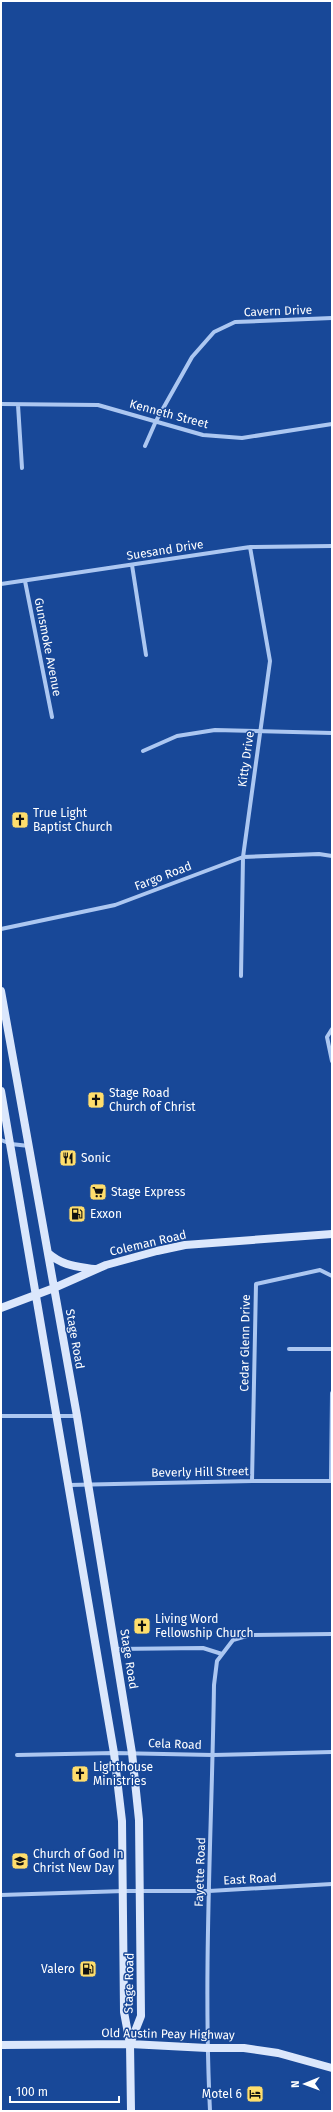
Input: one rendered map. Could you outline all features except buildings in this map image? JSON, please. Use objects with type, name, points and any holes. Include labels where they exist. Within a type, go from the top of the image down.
[{"type":"main road","name":"Stage Road","points":[[1,991],[30,1146],[77,1416],[132,1753],[139,1820],[141,1891],[141,2016],[130,2044]]},
{"type":"main road","name":"Stage Road","points":[[1,1090],[58,1416],[114,1753],[122,1821],[124,1891],[124,2012],[130,2044]]},
{"type":"main road","name":"Coleman Road","points":[[1,1308],[54,1288],[94,1270],[141,1255],[185,1245],[332,1234]]},
{"type":"main road","points":[[48,1252],[58,1261],[65,1264],[94,1270]]},
{"type":"main road","points":[[130,2044],[130,2111]]},
{"type":"main road","name":"Old Austin Peay Highway","points":[[1,2045],[130,2044],[207,2048],[244,2048],[278,2053],[332,2068]]},
{"type":"street","name":"Cavern Drive","points":[[145,446],[156,421],[192,357],[214,332],[235,322],[332,318]]},
{"type":"street","name":"Kenneth Street","points":[[1,404],[98,405],[202,435],[242,438],[332,424]]},
{"type":"street","points":[[18,405],[22,468]]},
{"type":"street","name":"Suesand Drive","points":[[1,584],[250,547],[332,546]]},
{"type":"street","name":"Kitty Drive","points":[[241,976],[243,857],[270,661],[250,547]]},
{"type":"street","points":[[132,565],[146,655]]},
{"type":"street","name":"Gunsmoke Avenue","points":[[25,581],[52,717]]},
{"type":"street","points":[[143,751],[176,736],[215,730],[332,733]]},
{"type":"street","name":"Fargo Road","points":[[1,929],[115,905],[243,857],[319,854],[332,856]]},
{"type":"street","points":[[332,1029],[327,1037],[332,1061]]},
{"type":"street","points":[[1,1140],[11,1144],[30,1146]]},
{"type":"street","name":"Cedar Glenn Drive","points":[[252,1481],[256,1284],[320,1270],[332,1276]]},
{"type":"street","points":[[289,1349],[332,1349]]},
{"type":"street","points":[[331,1481],[332,1393]]},
{"type":"street","points":[[1,1416],[77,1416]]},
{"type":"street","name":"Beverly Hill Street","points":[[69,1485],[252,1481],[331,1481]]},
{"type":"street","name":"Fayette Road","points":[[210,2111],[207,2048],[209,1891],[214,1685],[217,1661],[233,1640],[250,1635],[332,1634]]},
{"type":"street","points":[[115,1648],[203,1648],[222,1654]]},
{"type":"street","name":"Cela Road","points":[[17,1755],[114,1753],[213,1755],[332,1752]]},
{"type":"street","name":"East Road","points":[[1,1895],[124,1891],[209,1891],[332,1884]]},
{"type":"place","name":"True Light Baptist Church","points":[[20,820]]},
{"type":"place","name":"Stage Road Church of Christ","points":[[96,1100]]},
{"type":"place","name":"Sonic","points":[[68,1158]]},
{"type":"place","name":"Stage Express","points":[[98,1192]]},
{"type":"place","name":"Exxon","points":[[77,1214]]},
{"type":"place","name":"Living Word Fellowship Church","points":[[142,1626]]},
{"type":"place","name":"Lighthouse Ministries","points":[[80,1774]]},
{"type":"place","name":"Church of God In Christ New Day","points":[[20,1861]]},
{"type":"place","name":"Valero","points":[[88,1969]]},
{"type":"place","name":"Motel 6","points":[[255,2094]]}]
